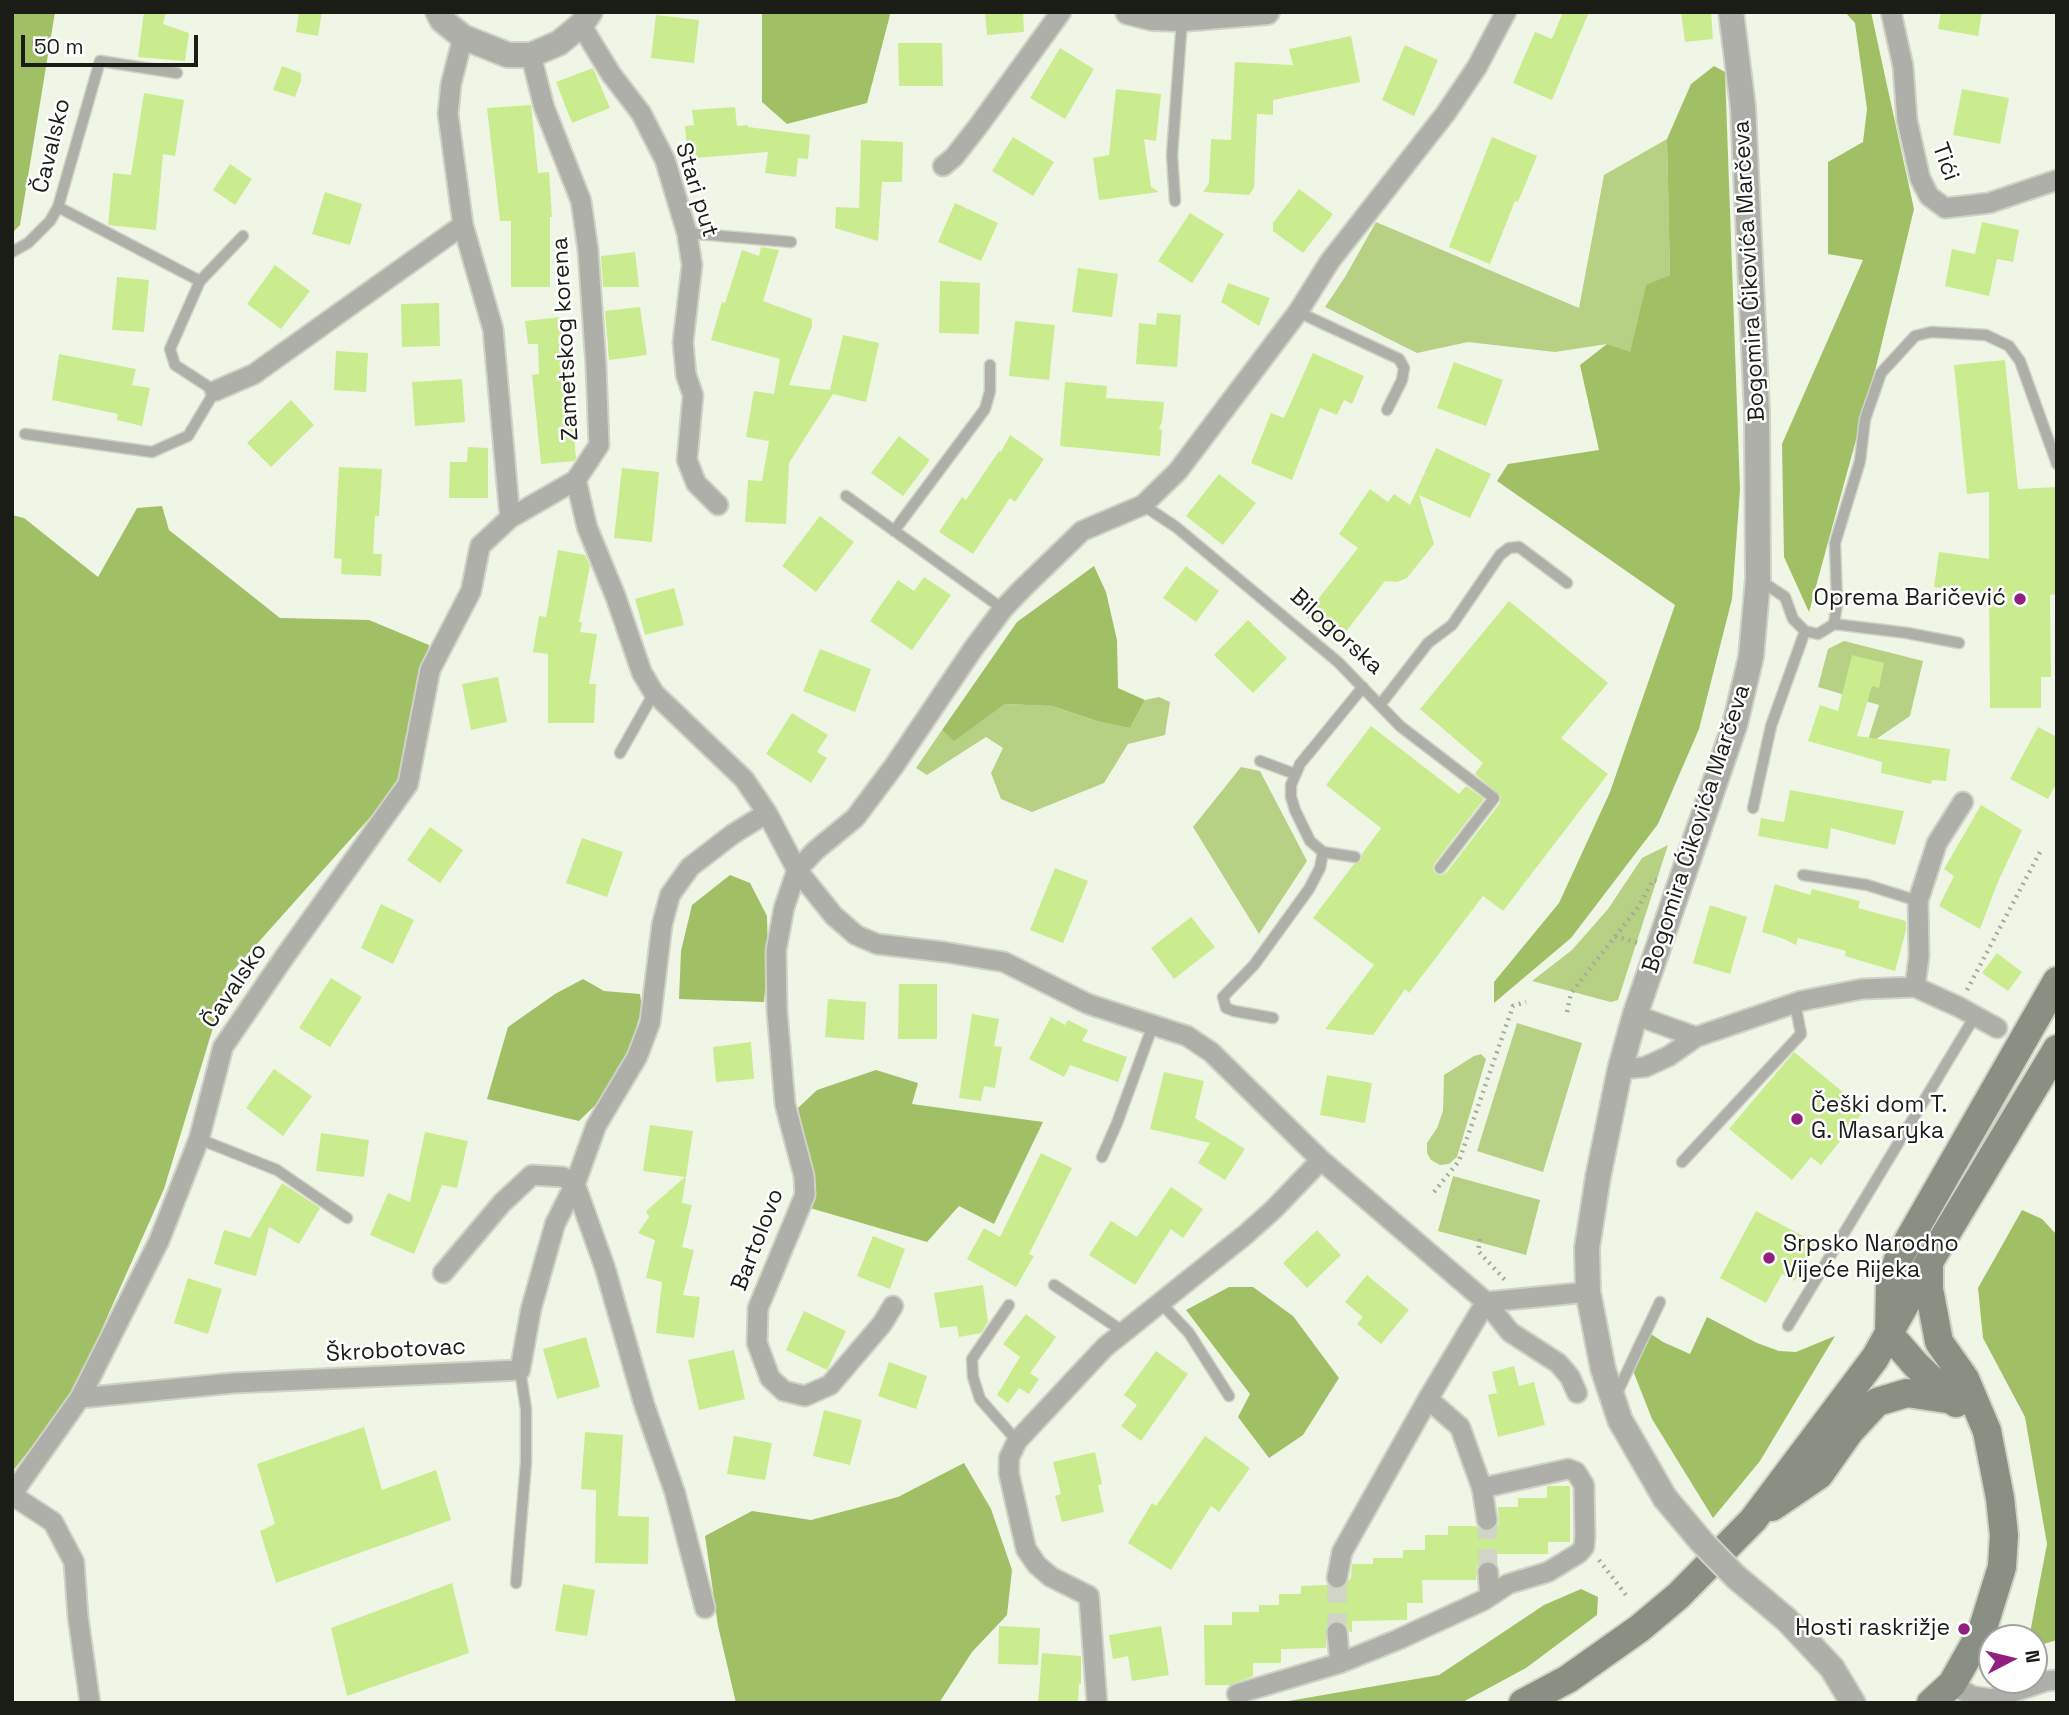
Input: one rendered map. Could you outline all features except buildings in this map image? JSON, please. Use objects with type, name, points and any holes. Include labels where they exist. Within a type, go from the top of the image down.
[{"type":"main road","points":[[1994,1469],[1974,1424],[1889,1334],[1890,1285],[1899,1257],[2057,981]]},
{"type":"main road","points":[[1523,1703],[1568,1679],[1640,1629],[1678,1596],[1753,1520],[1875,1358],[1929,1262],[2057,1049]]},
{"type":"main road","points":[[1929,1262],[1929,1289],[1939,1342],[1965,1379],[1987,1431],[2004,1535],[2002,1567],[1982,1631],[1952,1684],[1931,1703]]},
{"type":"main road","points":[[1889,1334],[1907,1332],[1939,1342]]},
{"type":"main road","points":[[1753,1520],[1819,1475],[1850,1431],[1877,1402],[1907,1393],[1953,1400]]},
{"type":"street","points":[[438,12],[442,20],[463,37],[508,55],[531,55],[559,44],[586,18]]},
{"type":"street","points":[[943,166],[954,157],[979,125],[1061,12]]},
{"type":"street","points":[[1128,12],[1152,18],[1182,19],[1267,12]]},
{"type":"street","points":[[797,870],[855,817],[894,766],[1003,609],[1082,531],[1143,505],[1178,471],[1298,312],[1330,261],[1446,113],[1477,67],[1506,12]]},
{"type":"street","name":"Bogomira Ćikovića Marčeva","points":[[1731,12],[1744,121],[1757,412],[1758,579],[1751,657],[1735,724],[1620,1069],[1587,1248],[1588,1292],[1603,1369],[1620,1420],[1665,1498],[1700,1541],[1736,1577],[1787,1620],[1832,1668],[1853,1703]]},
{"type":"street","name":"Tići","points":[[1891,12],[1903,66],[1907,120],[1920,178],[1929,196],[1945,208],[1989,203],[2056,183]]},
{"type":"street","name":"Stari put","points":[[586,18],[611,74],[641,113],[664,160],[687,233],[692,265],[682,342],[686,375],[693,395],[687,460],[696,483],[718,505]]},
{"type":"street","points":[[463,37],[451,84],[448,114],[463,225],[493,329],[510,518]]},
{"type":"street","name":"Zametskog korena","points":[[531,55],[544,107],[581,201],[588,250],[599,445],[576,481]]},
{"type":"street","points":[[215,391],[254,374],[463,225]]},
{"type":"street","points":[[576,481],[587,527],[615,595],[642,673],[654,693],[744,779],[767,813],[797,870],[834,916],[856,935],[877,944],[1004,962],[1088,1004],[1187,1036],[1211,1052],[1321,1160],[1486,1302],[1510,1332],[1558,1363],[1570,1377],[1577,1393]]},
{"type":"street","name":"Čavalsko","points":[[12,1495],[80,1398],[159,1241],[199,1139],[223,1046],[408,784],[430,670],[471,592],[480,546],[510,518],[576,481]]},
{"type":"street","points":[[1915,987],[1919,956],[1918,901],[1937,843],[1963,802]]},
{"type":"street","points":[[520,1370],[531,1309],[555,1224],[575,1184],[596,1126],[637,1057],[650,1023],[662,925],[670,895],[690,867],[733,834],[767,813]]},
{"type":"street","name":"Bartolovo","points":[[797,870],[776,951],[777,1011],[785,1104],[804,1176],[806,1195],[758,1308],[757,1343],[770,1378],[784,1391],[805,1396],[830,1385],[882,1324],[893,1306]]},
{"type":"street","points":[[1620,1069],[1645,1067],[1669,1056],[1696,1037],[1796,1003],[1862,989],[1915,987],[1997,1028]]},
{"type":"street","points":[[1636,1015],[1696,1037]]},
{"type":"street","points":[[1097,1703],[1088,1596],[1051,1577],[1037,1565],[1026,1549],[1009,1474],[1009,1458],[1017,1441],[1105,1347],[1245,1235],[1321,1160]]},
{"type":"street","points":[[443,1273],[502,1203],[531,1175],[563,1177],[575,1184],[605,1268],[643,1404],[675,1493],[705,1608]]},
{"type":"street","points":[[1486,1302],[1588,1292]]},
{"type":"street","points":[[1337,1578],[1342,1552],[1486,1302]]},
{"type":"street","name":"Škrobotovac","points":[[80,1398],[233,1383],[520,1370]]},
{"type":"street","points":[[1428,1399],[1460,1427],[1482,1488],[1487,1520]]},
{"type":"street","points":[[1237,1694],[1340,1662],[1465,1610],[1508,1584],[1548,1572],[1584,1547],[1584,1485],[1576,1472],[1568,1469],[1482,1488]]},
{"type":"street","points":[[12,1495],[53,1522],[74,1562],[78,1617],[90,1703]]},
{"type":"street","points":[[1488,1572],[1490,1596]]},
{"type":"street","points":[[1337,1632],[1340,1662]]},
{"type":"street","points":[[1952,1684],[1972,1696],[1992,1699],[2046,1681],[2057,1680]]},
{"type":"lane","points":[[1175,201],[1172,155],[1182,19]]},
{"type":"lane","name":"Čavalsko","points":[[177,73],[100,61],[58,207],[200,281]]},
{"type":"lane","points":[[12,252],[28,243],[50,221],[58,207]]},
{"type":"lane","points":[[687,233],[791,242]]},
{"type":"lane","points":[[25,434],[152,452],[188,436],[215,391],[175,365],[170,349],[200,281],[243,236]]},
{"type":"lane","points":[[1298,312],[1399,359],[1404,368],[1402,380],[1387,410]]},
{"type":"lane","points":[[1834,624],[1837,604],[1835,543],[1860,461],[1865,419],[1881,373],[1914,337],[1931,332],[1986,335],[2009,346],[2020,361],[2057,464]]},
{"type":"lane","points":[[894,531],[985,409],[990,391],[990,365]]},
{"type":"lane","points":[[846,496],[1003,609]]},
{"type":"lane","name":"Bilogorska","points":[[1143,505],[1175,527],[1338,662],[1400,726],[1494,799],[1440,868]]},
{"type":"lane","points":[[1380,705],[1428,643],[1452,625],[1500,555],[1508,548],[1519,547],[1567,583]]},
{"type":"lane","points":[[1758,579],[1785,597],[1793,619],[1805,631],[1818,634],[1834,624],[1959,643]]},
{"type":"lane","points":[[1753,808],[1771,726],[1805,631]]},
{"type":"lane","points":[[1355,857],[1324,852],[1310,841],[1295,810],[1291,785],[1295,774],[1316,743],[1363,687]]},
{"type":"lane","points":[[620,753],[654,693]]},
{"type":"lane","points":[[1260,761],[1295,774]]},
{"type":"lane","points":[[1273,1018],[1234,1012],[1226,1008],[1223,997],[1254,965],[1310,889],[1324,852]]},
{"type":"lane","points":[[1803,875],[1867,885],[1918,901]]},
{"type":"lane","points":[[1682,1162],[1801,1034],[1796,1003]]},
{"type":"lane","points":[[1788,1326],[1967,1011]]},
{"type":"lane","points":[[1102,1157],[1153,1025]]},
{"type":"lane","points":[[199,1139],[277,1170],[347,1218]]},
{"type":"lane","points":[[1054,1285],[1124,1332]]},
{"type":"lane","points":[[1159,1302],[1189,1333],[1229,1396]]},
{"type":"lane","points":[[1614,1400],[1660,1302]]},
{"type":"lane","points":[[1009,1305],[972,1359],[973,1377],[981,1399],[1017,1441]]},
{"type":"lane","points":[[516,1583],[526,1462],[526,1409],[520,1370]]},
{"type":"path","points":[[1967,1011],[2040,852]]},
{"type":"path","points":[[1567,1012],[1572,993],[1639,906],[1653,880],[1661,882]]},
{"type":"path","points":[[1615,936],[1642,945]]},
{"type":"path","points":[[1434,1192],[1459,1161],[1513,1006],[1525,1002]]},
{"type":"path","points":[[1480,1239],[1478,1251],[1511,1286]]},
{"type":"path","points":[[1595,1556],[1626,1595]]},
{"type":"green space","points":[[12,12],[55,12],[20,225],[12,233]]},
{"type":"green space","points":[[762,12],[889,12],[867,103],[787,124],[762,102]]},
{"type":"green space","points":[[1845,12],[1871,12],[1914,209],[1877,363],[1809,612],[1784,557],[1782,444],[1863,260],[1828,254],[1828,162],[1863,142],[1867,109],[1855,23]]},
{"type":"green space","points":[[1714,66],[1725,72],[1740,490],[1732,599],[1699,729],[1658,824],[1571,938],[1494,1003],[1494,982],[1559,903],[1610,792],[1675,605],[1497,481],[1508,464],[1599,450],[1580,365],[1607,344],[1630,352],[1646,285],[1670,275],[1667,139],[1691,84]]},
{"type":"green space","points":[[1667,139],[1670,275],[1646,286],[1630,353],[1607,344],[1555,352],[1468,342],[1417,353],[1325,307],[1376,222],[1579,308],[1604,175]]},
{"type":"green space","points":[[162,506],[169,530],[280,618],[369,620],[429,645],[400,784],[229,975],[164,1189],[73,1394],[12,1472],[12,515],[24,518],[98,577],[137,508]]},
{"type":"green space","points":[[1094,566],[1106,592],[1117,640],[1118,688],[1145,700],[1130,728],[1100,722],[1052,706],[1005,704],[954,741],[942,730],[1017,622]]},
{"type":"green space","points":[[1844,641],[1923,661],[1910,716],[1866,746],[1879,705],[1818,687],[1828,649]]},
{"type":"green space","points":[[1159,697],[1170,702],[1165,735],[1128,744],[1104,783],[1032,812],[1001,799],[991,773],[1003,748],[986,737],[927,775],[916,768],[942,730],[954,740],[1005,704],[1052,706],[1100,722],[1130,728],[1145,700]]},
{"type":"green space","points":[[1241,767],[1260,771],[1307,861],[1259,934],[1193,827]]},
{"type":"green space","points":[[1668,845],[1618,1000],[1611,1002],[1532,981],[1572,950],[1608,909],[1642,858]]},
{"type":"green space","points":[[730,875],[750,883],[767,916],[768,954],[764,1002],[679,999],[681,951],[692,905]]},
{"type":"green space","points":[[583,979],[604,991],[640,994],[642,1008],[616,1085],[579,1121],[487,1099],[508,1027],[555,994]]},
{"type":"green space","points":[[1517,1023],[1582,1043],[1543,1172],[1477,1151]]},
{"type":"green space","points":[[1481,1054],[1486,1059],[1457,1157],[1449,1164],[1440,1165],[1431,1160],[1427,1153],[1427,1143],[1437,1128],[1443,1111],[1444,1075]]},
{"type":"green space","points":[[876,1070],[918,1083],[912,1104],[1043,1122],[994,1224],[959,1206],[927,1242],[810,1208],[815,1185],[798,1108],[817,1090]]},
{"type":"green space","points":[[1453,1176],[1540,1200],[1526,1255],[1438,1231]]},
{"type":"green space","points":[[2022,1210],[2042,1219],[2057,1235],[2057,1640],[2048,1643],[2048,1624],[2032,1624],[2047,1544],[2025,1417],[1983,1338],[1978,1288]]},
{"type":"green space","points":[[1229,1287],[1253,1287],[1293,1316],[1339,1378],[1303,1435],[1269,1458],[1238,1417],[1250,1394],[1186,1310]]},
{"type":"green space","points":[[1707,1317],[1757,1343],[1779,1351],[1796,1352],[1835,1336],[1760,1461],[1713,1518],[1652,1419],[1628,1358],[1642,1328],[1663,1342],[1690,1354]]},
{"type":"green space","points":[[964,1463],[991,1509],[1012,1570],[1007,1615],[972,1652],[939,1703],[736,1703],[718,1626],[705,1536],[752,1511],[811,1520],[898,1497]]},
{"type":"green space","points":[[1581,1589],[1598,1597],[1597,1615],[1526,1668],[1461,1703],[1277,1703],[1439,1675],[1544,1605]]},
{"type":"tunnel","points":[[1487,1520],[1488,1572]]},
{"type":"tunnel","points":[[1337,1578],[1337,1632]]},
{"type":"place","name":"Oprema Baričević","points":[[2020,599]]},
{"type":"place","name":"Češki dom T. G. Masaryka","points":[[1797,1119]]},
{"type":"place","name":"Srpsko Narodno Vijeće Rijeka","points":[[1769,1258]]},
{"type":"place","name":"Hosti raskrižje","points":[[1964,1629]]}]
